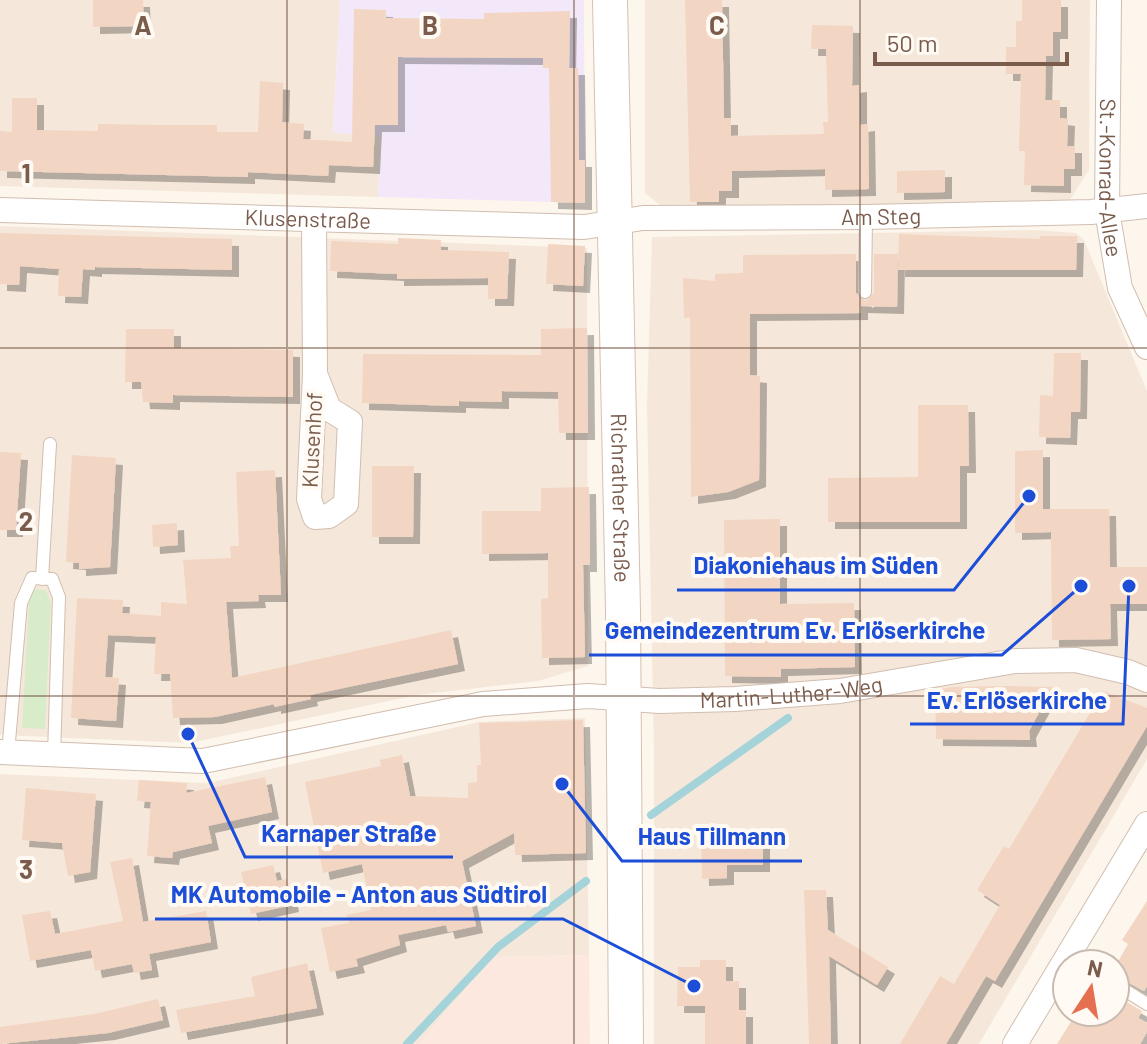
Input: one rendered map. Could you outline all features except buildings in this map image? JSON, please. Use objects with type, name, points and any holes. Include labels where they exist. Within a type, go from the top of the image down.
[{"type":"main road","name":"Richrather Straße","points":[[610,0],[626,1044]]},
{"type":"street","name":"St.-Konrad-Allee","points":[[1109,0],[1107,211],[1120,288],[1147,347]]},
{"type":"street","name":"Am Steg","points":[[614,223],[643,218],[866,217],[1107,211],[1147,206]]},
{"type":"street","name":"Klusenstraße","points":[[0,210],[314,222],[584,227],[614,223]]},
{"type":"street","name":"Klusenhof","points":[[314,222],[315,374],[309,499],[315,517],[329,516],[346,504],[350,422],[329,409],[315,374]]},
{"type":"street","name":"Martin-Luther-Weg","points":[[4,752],[203,761],[483,704],[622,698],[659,701],[735,699],[840,691],[1015,661],[1076,660],[1128,672],[1147,680]]},
{"type":"street","points":[[1079,948],[1147,824]]},
{"type":"street","points":[[1015,1044],[1051,992]]},
{"type":"lane","points":[[865,292],[866,217]]},
{"type":"lane","points":[[42,579],[50,444]]},
{"type":"lane","points":[[4,752],[21,603],[32,578],[52,579],[59,597],[54,755]]},
{"type":"shaded area","points":[[0,0],[340,0],[333,132],[381,136],[378,197],[0,186]]},
{"type":"shaded area","points":[[340,0],[584,0],[585,203],[378,197],[381,136],[333,133]]},
{"type":"shaded area","points":[[645,0],[1090,0],[1089,170],[1069,201],[665,209],[645,193]]},
{"type":"shaded area","points":[[0,226],[587,248],[588,666],[538,681],[417,695],[190,743],[0,735]]},
{"type":"shaded area","points":[[1037,230],[1076,233],[1084,240],[1147,391],[1147,759],[979,1044],[654,1044],[654,755],[647,405],[652,237]]},
{"type":"shaded area","points":[[585,718],[589,955],[493,957],[419,1044],[0,1044],[0,774],[208,783],[479,722]]},
{"type":"shaded area","points":[[589,955],[590,1044],[419,1044],[493,957]]},
{"type":"green space","points":[[34,589],[46,590],[51,603],[45,729],[22,728],[29,602]]},
{"type":"waterway","points":[[651,815],[788,718]]},
{"type":"waterway","points":[[407,1044],[498,947],[586,881]]},
{"type":"place","name":"Diakoniehaus im Süden","points":[[1029,496]]},
{"type":"place","name":"Gemeindezentrum Ev. Erlöserkirche","points":[[1081,586]]},
{"type":"place","name":"Ev. Erlöserkirche","points":[[1129,586]]},
{"type":"place","name":"Karnaper Straße","points":[[188,734]]},
{"type":"place","name":"Haus Tillmann","points":[[562,784]]},
{"type":"place","name":"MK Automobile - Anton aus Südtirol","points":[[694,986]]}]
